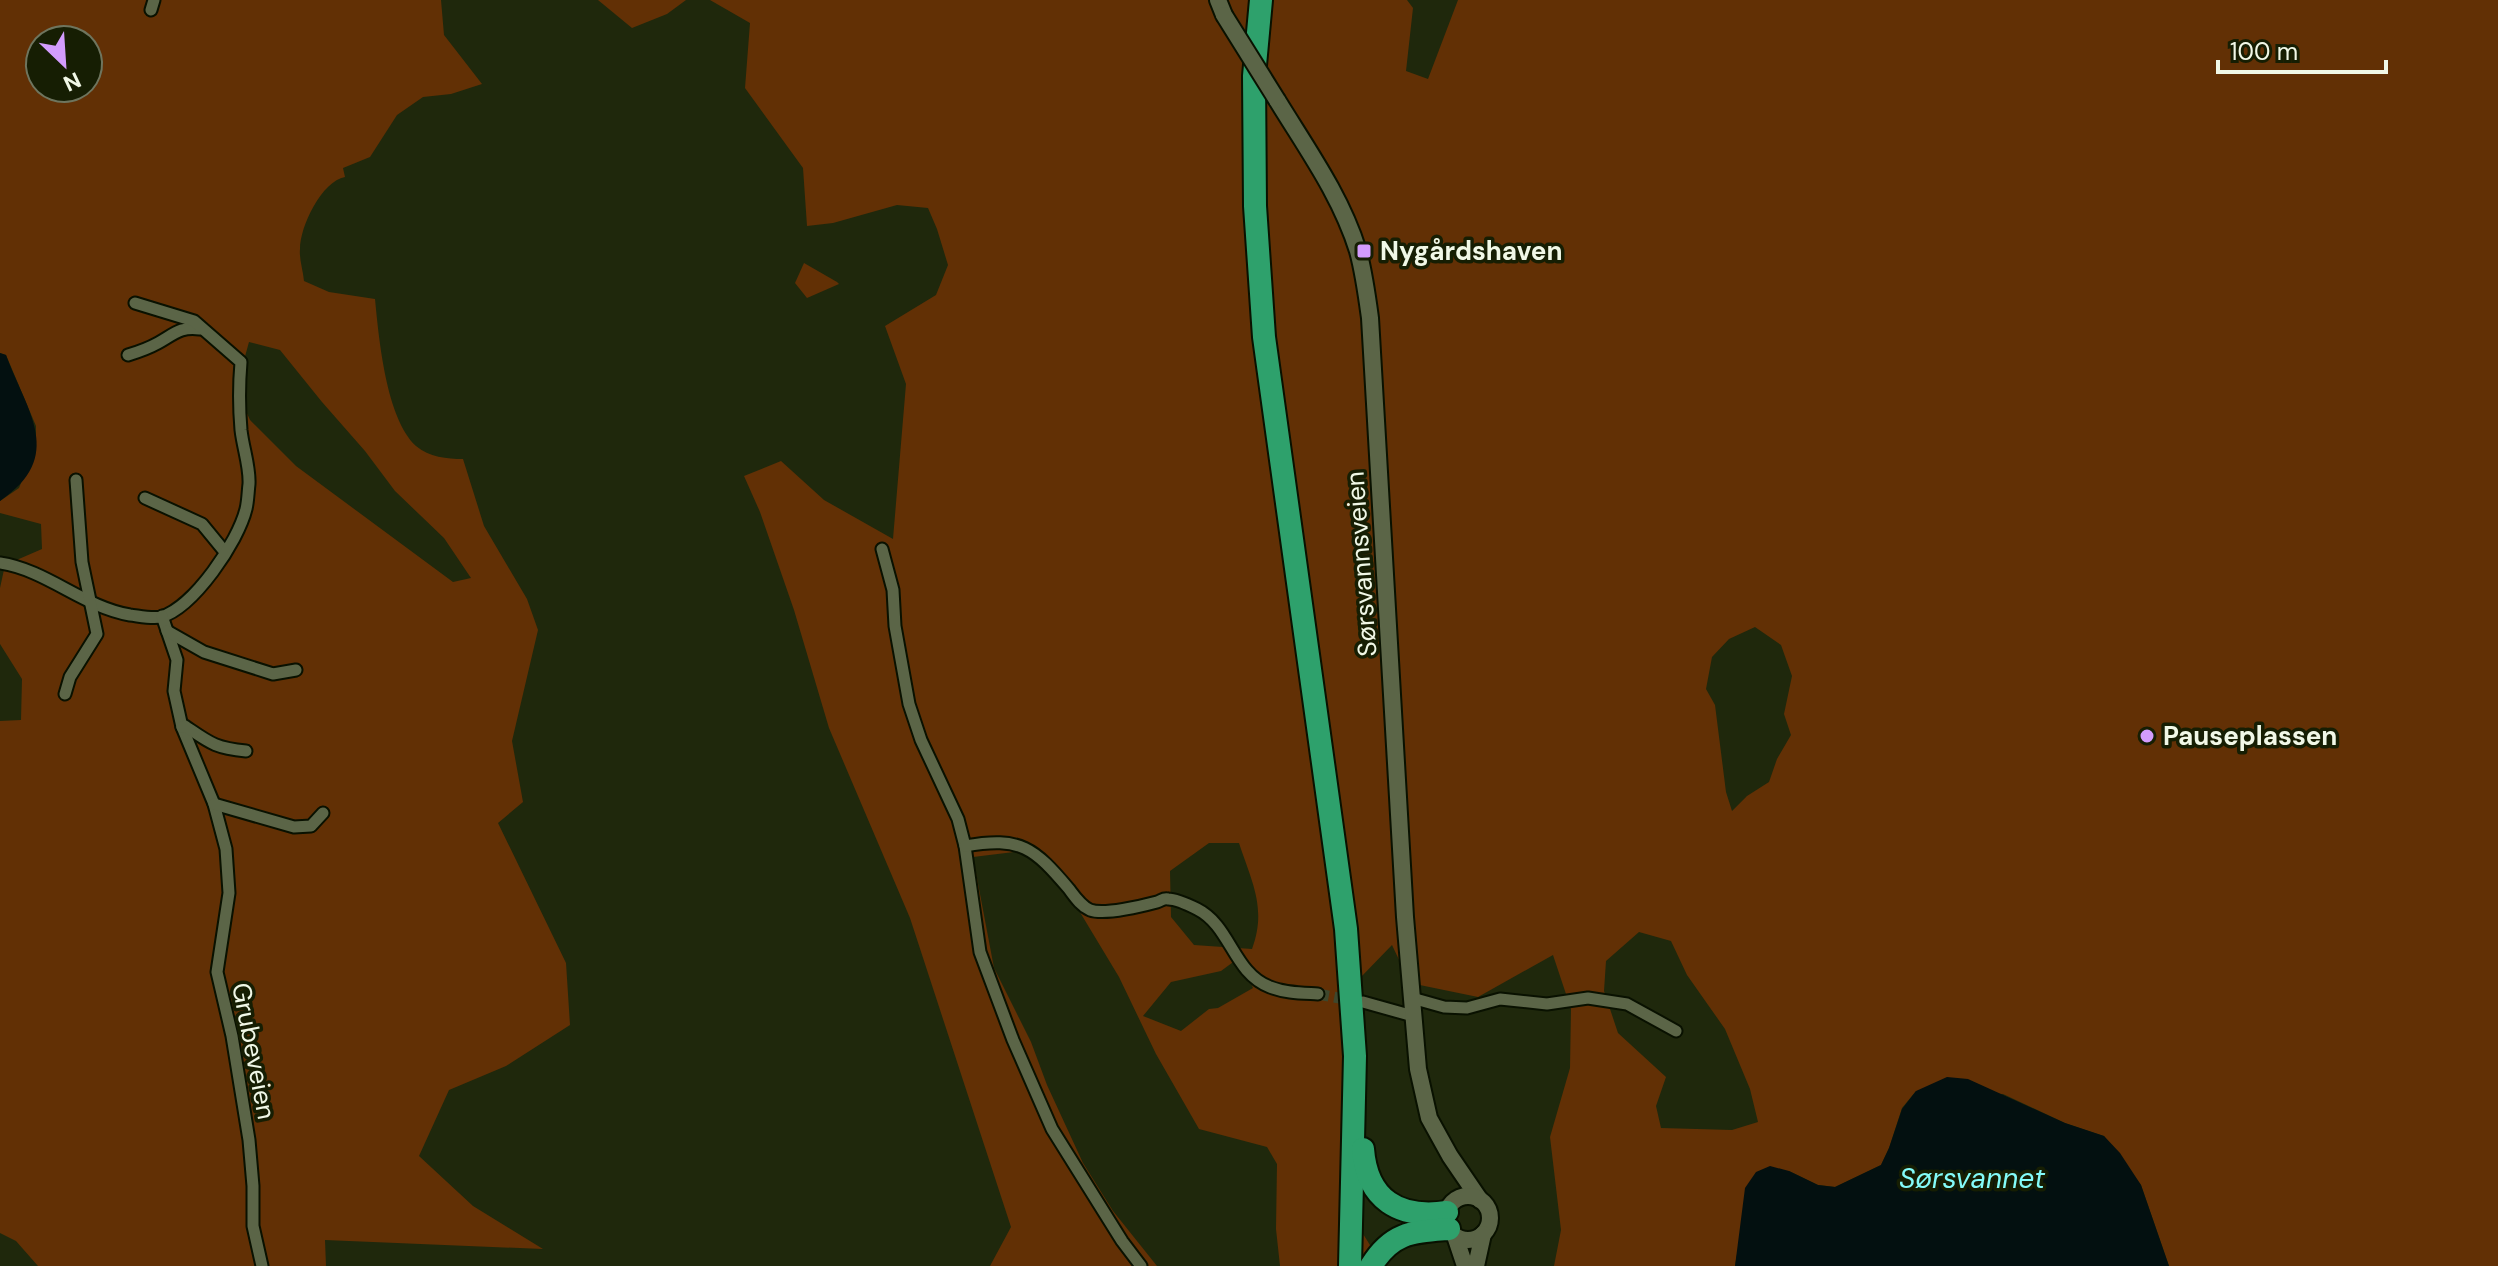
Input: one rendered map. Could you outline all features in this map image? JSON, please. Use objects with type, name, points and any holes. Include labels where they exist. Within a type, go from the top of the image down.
[{"type":"highway","points":[[1251,0],[1246,64],[1244,200],[1252,331],[1334,923],[1342,1025],[1344,1122],[1338,1266]]},
{"type":"highway","points":[[1261,0],[1254,76],[1254,192],[1264,337],[1344,915],[1364,1164],[1371,1183],[1381,1196],[1396,1207],[1450,1221]]},
{"type":"highway","points":[[1350,1266],[1355,1056]]},
{"type":"highway","points":[[1371,1266],[1389,1242],[1450,1221]]},
{"type":"main road","name":"Sørsvannsveien","points":[[1221,7],[1333,191],[1359,254],[1370,318],[1418,1069],[1425,1107],[1450,1156],[1480,1200]]},
{"type":"main road","name":"Sørsvannsveien","points":[[1450,1156],[1454,1190],[1450,1221],[1465,1266]]},
{"type":"main road","points":[[1476,1266],[1490,1216],[1480,1200],[1467,1196],[1455,1200],[1450,1221],[1469,1240],[1483,1234]]},
{"type":"street","points":[[0,563],[22,567],[89,601],[127,615],[154,618],[178,608],[197,591],[225,552],[246,510],[249,480],[241,430],[241,362],[194,321],[135,303]]},
{"type":"street","points":[[128,355],[156,344],[179,329],[204,330]]},
{"type":"street","points":[[65,694],[70,677],[97,634],[82,562],[76,480]]},
{"type":"street","points":[[145,498],[202,524],[225,552]]},
{"type":"street","points":[[882,549],[893,590],[895,626],[909,704],[921,740],[958,819],[965,846],[980,952],[1013,1040],[1052,1129],[1141,1266]]},
{"type":"street","name":"Grubeveien","points":[[162,616],[177,660],[174,691],[182,727],[214,804],[226,849],[229,893],[217,972],[232,1036],[249,1140],[253,1226],[262,1266]]},
{"type":"street","points":[[167,631],[204,652],[273,674],[296,670]]},
{"type":"street","points":[[182,727],[221,749],[246,751]]},
{"type":"street","points":[[214,804],[294,827],[311,826],[323,813]]},
{"type":"street","points":[[965,846],[997,842],[1029,849],[1043,859],[1082,905],[1091,911],[1114,910],[1165,899],[1190,905],[1213,920],[1248,974],[1267,986],[1284,991],[1318,994]]},
{"type":"street","points":[[1412,998],[1444,1007],[1467,1008],[1500,999],[1547,1004],[1588,998],[1627,1004],[1676,1031]]},
{"type":"street","points":[[1363,1002],[1413,1016]]},
{"type":"shaded area","points":[[0,0],[441,0],[444,35],[482,84],[451,94],[423,97],[397,115],[370,157],[343,168],[345,177],[336,180],[321,195],[308,217],[301,239],[300,257],[304,281],[329,292],[375,299],[386,377],[398,417],[406,433],[421,450],[438,457],[463,459],[484,526],[527,599],[538,630],[512,741],[523,802],[498,823],[566,963],[570,1025],[506,1066],[449,1090],[419,1156],[473,1206],[543,1249],[325,1240],[326,1266],[38,1266],[16,1241],[0,1233],[0,721],[21,720],[22,679],[0,644],[0,588],[5,565],[42,549],[41,524],[0,513],[0,501],[19,488],[36,446],[36,426],[6,355],[0,353]],"holes":[[[249,342],[280,350],[395,491],[444,538],[471,578],[453,582],[296,466],[250,420],[236,389]]]},
{"type":"shaded area","points":[[598,0],[686,0],[667,14],[632,28]]},
{"type":"shaded area","points":[[710,0],[1407,0],[1413,8],[1406,71],[1428,79],[1458,0],[2498,0],[2498,1266],[2169,1266],[2141,1185],[2104,1136],[2065,1123],[2003,1094],[1916,1091],[1902,1108],[1881,1165],[1835,1187],[1818,1185],[1789,1171],[1739,1243],[1735,1266],[1554,1266],[1561,1230],[1550,1137],[1570,1068],[1571,1009],[1553,955],[1478,997],[1410,983],[1392,945],[1360,978],[1355,1221],[1383,1266],[1280,1266],[1276,1229],[1277,1164],[1267,1147],[1199,1129],[1156,1054],[1119,977],[1066,889],[1023,851],[973,857],[994,968],[1031,1042],[1083,1163],[1113,1211],[1157,1266],[990,1266],[1011,1227],[910,918],[829,728],[794,610],[760,512],[744,476],[781,461],[824,500],[893,539],[906,384],[885,326],[936,295],[948,265],[928,208],[897,205],[833,223],[807,226],[803,168],[745,88],[750,23]],"holes":[[[1755,627],[1781,645],[1792,676],[1784,714],[1791,735],[1777,759],[1769,782],[1747,796],[1732,811],[1726,792],[1715,705],[1706,689],[1712,657],[1729,639]],[[1209,843],[1239,843],[1258,908],[1252,949],[1194,945],[1171,917],[1170,871]],[[1639,932],[1671,941],[1687,975],[1725,1029],[1750,1089],[1758,1122],[1732,1130],[1661,1128],[1656,1106],[1666,1077],[1618,1033],[1604,991],[1606,961]],[[1240,957],[1253,988],[1218,1008],[1209,1009],[1181,1031],[1143,1016],[1171,982],[1221,971]]]},
{"type":"shaded area","points":[[804,263],[839,284],[807,298],[795,283]]},
{"type":"water","points":[[0,353],[6,355],[31,414],[36,432],[36,450],[32,467],[20,484],[0,501]]},
{"type":"water","name":"Sørsvannet","points":[[1947,1077],[1968,1079],[2065,1123],[2104,1136],[2120,1153],[2141,1185],[2169,1266],[1735,1266],[1745,1188],[1756,1172],[1770,1166],[1818,1185],[1835,1187],[1881,1165],[1902,1109],[1916,1091]]},
{"type":"tunnel","points":[[1318,994],[1355,1001]]},
{"type":"place","name":"Nygårdshaven","points":[[1364,251]]},
{"type":"place","name":"Pauseplassen","points":[[2147,736]]}]
